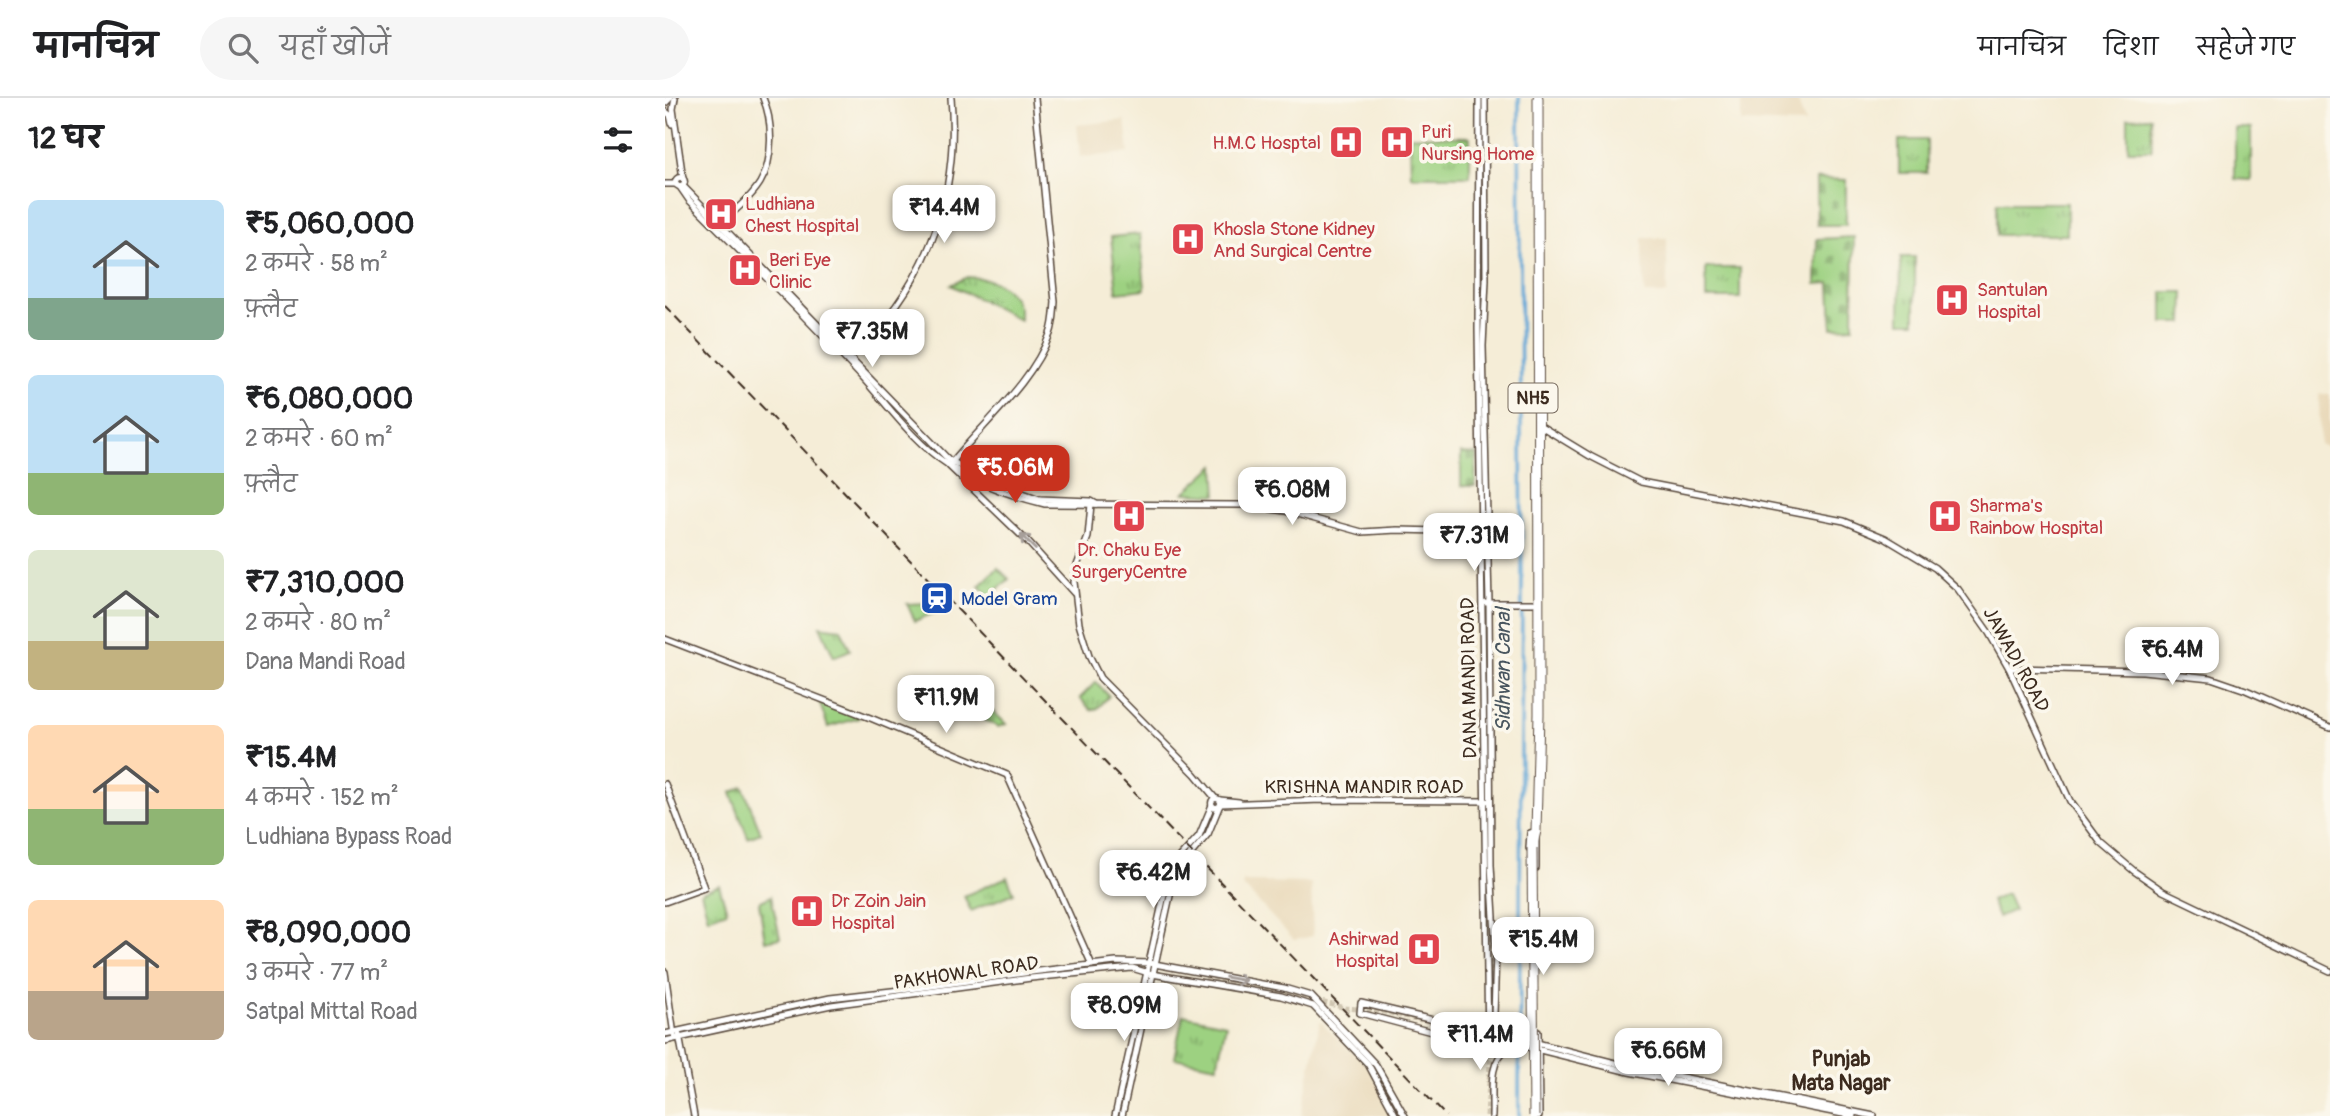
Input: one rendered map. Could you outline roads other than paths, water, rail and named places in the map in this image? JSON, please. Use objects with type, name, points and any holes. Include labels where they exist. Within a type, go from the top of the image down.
[{"type":"highway","name":"NH5","points":[[1534,1116],[1532,848],[1539,714],[1536,98]]},
{"type":"highway","name":"NH5","points":[[1534,831],[1530,603],[1536,98]]},
{"type":"main road","points":[[665,102],[669,98]]},
{"type":"street","points":[[675,98],[673,109],[679,183]]},
{"type":"street","points":[[718,226],[761,182],[768,161],[770,139],[768,109],[763,98]]},
{"type":"street","points":[[848,358],[873,336],[899,303],[921,266],[937,227],[949,190],[953,144],[951,98]]},
{"type":"street","points":[[951,464],[1011,395],[1034,363],[1050,336],[1053,325],[1055,302],[1035,98]]},
{"type":"street","name":"DANA MANDI ROAD","points":[[1479,98],[1478,329],[1485,531],[1490,1042]]},
{"type":"street","points":[[951,464],[991,482],[1040,499],[1093,504],[1242,505],[1286,512],[1362,532],[1485,531],[1485,98]]},
{"type":"street","points":[[665,111],[670,115],[679,183],[1027,541],[1074,593]]},
{"type":"street","points":[[665,183],[679,183]]},
{"type":"street","name":"JAWADI ROAD","points":[[1537,423],[1615,470],[1649,484],[1857,525],[1885,538],[1935,568],[1958,589],[1989,632],[2009,668],[2070,801],[2101,842],[2134,871],[2163,891],[2330,971]]},
{"type":"street","points":[[1093,504],[1088,537],[1076,568],[1074,593],[1085,644],[1100,678],[1195,774],[1217,803],[1208,834],[1175,873],[1115,1116]]},
{"type":"street","points":[[1486,603],[1530,603]]},
{"type":"street","points":[[665,639],[873,719],[1007,775],[1093,968]]},
{"type":"street","points":[[2009,668],[2143,671],[2211,678],[2246,690],[2330,727]]},
{"type":"street","points":[[665,785],[704,888],[665,902]]},
{"type":"street","name":"KRISHNA MANDIR ROAD","points":[[1217,803],[1321,800],[1488,801]]},
{"type":"street","points":[[1488,801],[1494,922],[1495,1019],[1490,1042]]},
{"type":"street","points":[[1534,831],[1529,836],[1529,1044],[1534,1116]]},
{"type":"street","points":[[1534,831],[1538,1046],[1534,1116]]},
{"type":"street","points":[[1489,936],[1488,926],[1494,922]]},
{"type":"street","name":"PAKHOWAL ROAD","points":[[665,1034],[676,1035],[831,1005],[1125,962],[1152,964],[1284,988],[1311,996],[1322,1013]]},
{"type":"street","name":"PAKHOWAL ROAD","points":[[1093,968],[1132,968],[1149,974],[1281,996],[1313,1006],[1322,1013]]},
{"type":"street","points":[[665,972],[694,1116]]},
{"type":"street","points":[[1122,1116],[1149,974]]},
{"type":"street","points":[[1503,1039],[1490,1042],[1433,1020],[1361,1003],[1360,1013],[1490,1042],[1529,1044],[1874,1116]]},
{"type":"street","points":[[1322,1013],[1368,1064],[1396,1116]]},
{"type":"street","points":[[1322,1013],[1376,1065],[1403,1116]]},
{"type":"street","points":[[1471,1034],[1480,1028],[1488,1013]]},
{"type":"street","points":[[1495,1019],[1503,1039],[1511,1045]]},
{"type":"street","name":"PAKHOWAL ROAD","points":[[665,1041],[676,1035]]},
{"type":"street","points":[[1492,1116],[1494,1065],[1499,1054],[1511,1045]]},
{"type":"street","points":[[1538,1046],[1629,1072],[1853,1116]]},
{"type":"street","points":[[1368,1064],[1376,1069],[1403,1116]]},
{"type":"waterway","name":"Sidhwan Canal","points":[[1519,98],[1522,579],[1519,1116]]},
{"type":"tunnel","points":[[1489,936],[1491,1032]]},
{"type":"tunnel","points":[[1205,978],[1346,1008],[1381,1011],[1421,1020]]},
{"type":"tunnel","points":[[1487,1116],[1491,1046]]},
{"type":"railway","points":[[665,306],[1446,1116]]},
{"type":"place","name":"H.M.C Hosptal","points":[[1346,142]]},
{"type":"place","name":"Puri Nursing Home","points":[[1397,142]]},
{"type":"place","name":"Ludhiana Chest Hospital","points":[[721,214]]},
{"type":"place","name":"Khosla Stone Kidney And Surgical Centre","points":[[1188,239]]},
{"type":"place","name":"Beri Eye Clinic","points":[[745,270]]},
{"type":"place","name":"Santulan Hospital","points":[[1952,300]]},
{"type":"place","name":"Dr. Chaku Eye SurgeryCentre","points":[[1129,516]]},
{"type":"place","name":"Sharma's Rainbow Hospital","points":[[1945,516]]},
{"type":"place","name":"Model Gram","points":[[937,598]]},
{"type":"place","name":"Dr Zoin Jain Hospital","points":[[807,911]]},
{"type":"place","name":"Ashirwad Hospital","points":[[1424,949]]},
{"type":"district","name":"Punjab Mata Nagar","points":[[1841,1071]]}]
